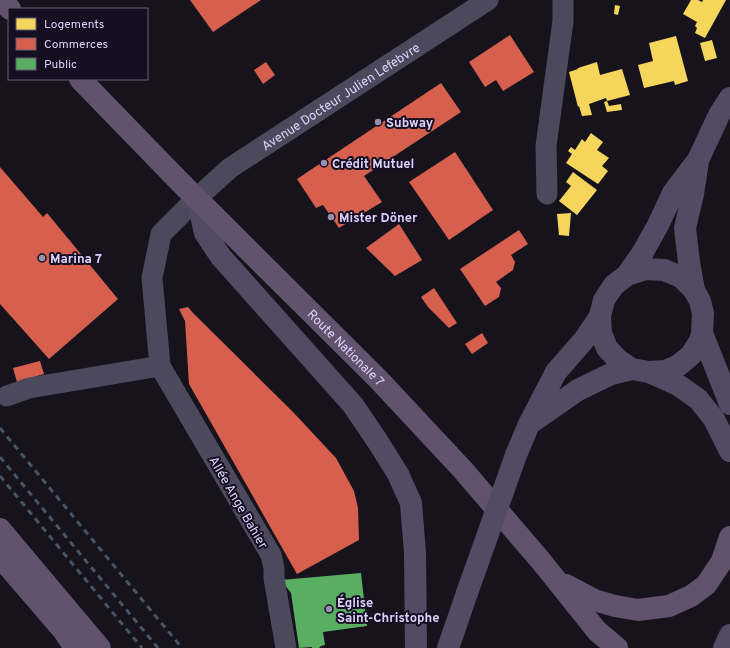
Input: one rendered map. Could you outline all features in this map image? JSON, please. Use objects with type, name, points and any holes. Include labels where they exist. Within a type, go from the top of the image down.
[{"type":"main road","points":[[2,0],[9,8]]},
{"type":"main road","name":"Route Nationale 7","points":[[81,80],[378,379],[463,470],[542,561],[602,640],[617,648]]},
{"type":"main road","points":[[730,98],[719,115],[698,160],[673,193],[643,252],[627,275],[614,285],[604,300],[600,316],[601,333],[607,348],[618,360],[678,385],[698,399],[714,419],[730,451]]},
{"type":"main road","points":[[694,290],[685,228],[693,194],[698,160]]},
{"type":"main road","points":[[197,198],[205,232],[221,257],[353,405],[398,474],[411,503],[415,553],[416,648]]},
{"type":"main road","points":[[529,424],[578,390],[612,374],[640,370],[665,371],[679,364],[691,355],[700,341],[703,313],[700,301],[694,290],[681,277],[664,270],[645,269],[627,275]]},
{"type":"main road","points":[[448,648],[516,455],[529,424],[556,372],[584,340],[600,316]]},
{"type":"main road","points":[[702,333],[730,404]]},
{"type":"main road","points":[[0,529],[100,648]]},
{"type":"main road","points":[[556,579],[594,600],[615,606],[638,610],[669,606],[691,596],[706,585],[722,561],[730,538]]},
{"type":"main road","points":[[0,557],[63,630],[75,648]]},
{"type":"main road","points":[[724,648],[730,635]]},
{"type":"street","name":"Avenue Docteur Julien Lefebvre","points":[[160,366],[152,278],[161,234],[230,168],[488,0]]},
{"type":"street","points":[[547,194],[546,146],[563,21],[564,0]]},
{"type":"street","points":[[7,396],[29,388],[160,366]]},
{"type":"street","name":"Allée Ange Bahier","points":[[160,366],[271,556],[286,648]]},
{"type":"building: Logements","points":[[691,0],[698,0],[702,2],[703,0],[726,0],[705,38],[695,33],[697,28],[695,26],[697,22],[683,14]]},
{"type":"building: Logements","points":[[615,5],[620,6],[618,15],[614,14]]},
{"type":"building: Logements","points":[[676,36],[688,81],[675,85],[674,81],[644,88],[638,65],[653,61],[649,43]]},
{"type":"building: Logements","points":[[712,40],[717,58],[705,61],[700,43]]},
{"type":"building: Logements","points":[[597,62],[600,75],[622,69],[630,95],[607,101],[606,98],[589,104],[592,115],[582,116],[579,106],[578,107],[569,72]]},
{"type":"building: Logements","points":[[607,101],[609,106],[621,104],[622,110],[607,112],[604,102]]},
{"type":"building: Logements","points":[[591,133],[603,142],[597,150],[609,158],[602,166],[608,171],[598,184],[566,163],[572,154],[568,151],[571,147],[575,150],[582,139],[585,142]]},
{"type":"building: Logements","points":[[573,172],[597,190],[577,215],[559,201],[571,186],[566,182]]},
{"type":"building: Logements","points":[[571,213],[569,236],[559,235],[557,214]]},
{"type":"building: Commerces","points":[[190,0],[261,0],[213,32]]},
{"type":"building: Commerces","points":[[510,35],[534,72],[503,91],[496,80],[485,87],[469,62]]},
{"type":"building: Commerces","points":[[266,62],[275,75],[263,84],[254,70]]},
{"type":"building: Commerces","points":[[441,83],[461,112],[364,176],[382,202],[339,228],[323,205],[316,208],[297,179]]},
{"type":"building: Commerces","points":[[455,152],[493,210],[449,240],[409,182]]},
{"type":"building: Commerces","name":"Marina 7","points":[[0,167],[43,217],[47,213],[118,299],[49,359],[0,304]]},
{"type":"building: Commerces","points":[[399,224],[422,260],[395,276],[366,248]]},
{"type":"building: Commerces","points":[[519,230],[528,244],[511,255],[515,262],[513,270],[496,282],[501,288],[499,297],[485,306],[460,269]]},
{"type":"building: Commerces","points":[[434,288],[457,323],[449,328],[428,307],[421,297]]},
{"type":"building: Commerces","points":[[188,307],[293,412],[336,458],[354,491],[358,508],[359,540],[297,574],[189,384],[185,321],[179,309]]},
{"type":"building: Commerces","points":[[482,333],[488,343],[472,354],[465,344]]},
{"type":"building: Commerces","points":[[40,361],[44,374],[17,382],[13,368]]},
{"type":"building: Public","name":"Église Saint-Christophe","points":[[361,573],[367,626],[323,632],[325,645],[319,648],[299,648],[291,593],[281,580]]},
{"type":"railway","points":[[0,428],[182,648]]},
{"type":"railway","points":[[0,457],[158,648]]},
{"type":"railway","points":[[0,476],[142,648]]},
{"type":"place","name":"Subway","points":[[378,122]]},
{"type":"place","name":"Crédit Mutuel","points":[[324,163]]},
{"type":"place","name":"Mister Döner","points":[[331,217]]},
{"type":"place","name":"Marina 7","points":[[42,258]]},
{"type":"place","name":"Église Saint-Christophe","points":[[329,609]]}]
